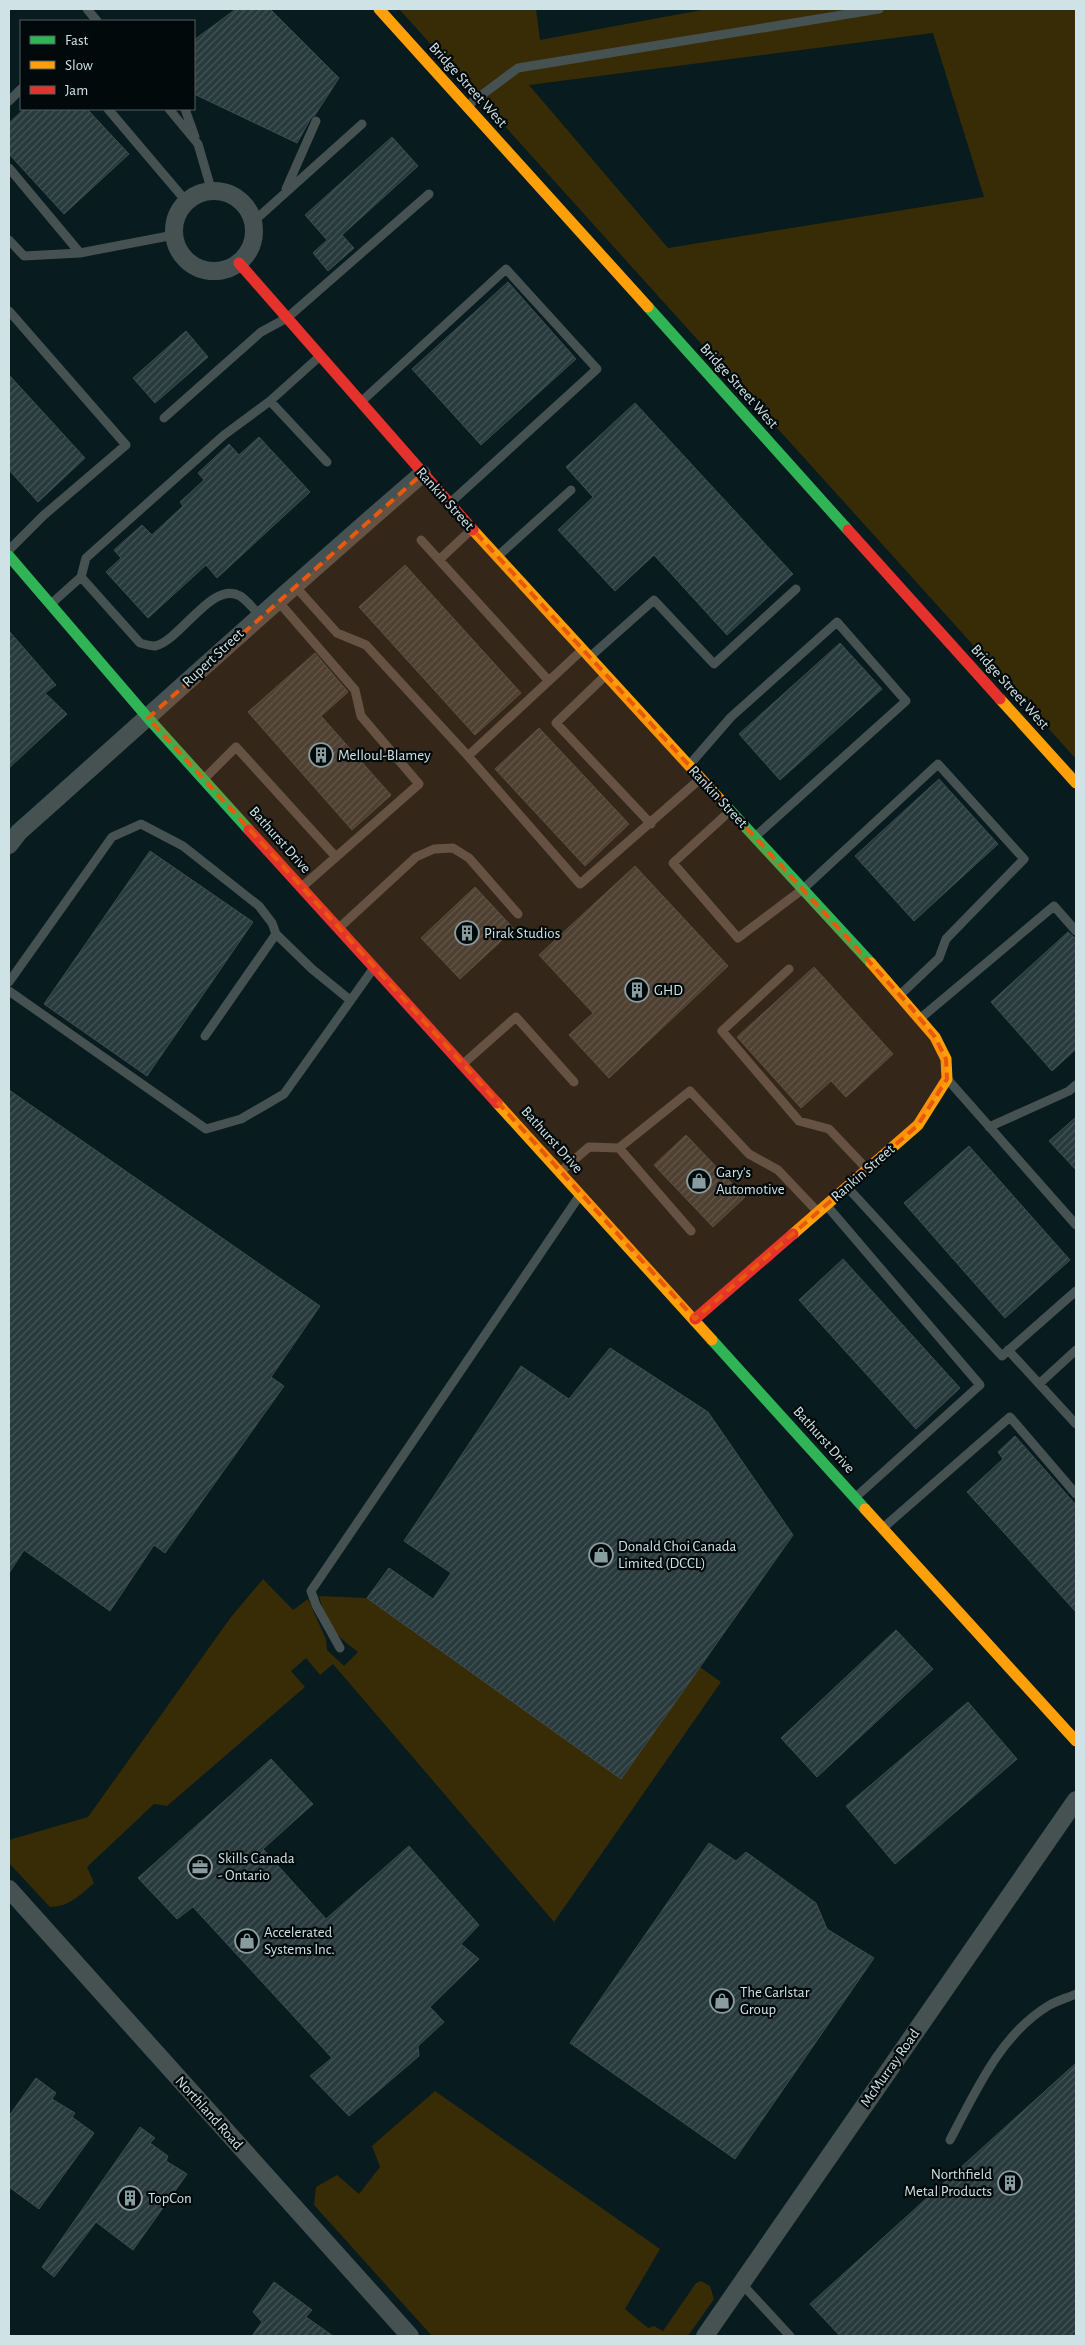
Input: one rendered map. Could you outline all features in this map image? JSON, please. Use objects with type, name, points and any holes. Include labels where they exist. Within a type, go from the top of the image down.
[{"type":"street","name":"Bridge Street West","points":[[379,9],[1076,783]]},
{"type":"street","points":[[221,191],[238,199],[250,212],[254,222],[254,236],[249,252],[239,263],[217,272],[207,272],[194,266],[182,257],[175,244],[173,228],[177,213],[186,201],[202,192],[212,192],[221,191]]},
{"type":"street","name":"Rankin Street","points":[[239,263],[449,504],[900,995],[935,1037],[946,1059],[947,1079],[918,1125],[694,1319]]},
{"type":"street","name":"Rupert Street","points":[[9,845],[19,832],[148,718],[260,615],[422,474]]},
{"type":"street","name":"Bathurst Drive","points":[[9,556],[148,718],[1076,1741]]},
{"type":"street","name":"McMurray Road","points":[[705,2336],[1076,1800]]},
{"type":"street","name":"Northland Road","points":[[9,1889],[410,2336]]},
{"type":"lane","points":[[87,9],[96,20]]},
{"type":"lane","points":[[467,107],[518,68],[879,9]]},
{"type":"lane","points":[[9,101],[20,90]]},
{"type":"lane","points":[[109,110],[186,201]]},
{"type":"lane","points":[[170,110],[198,144]]},
{"type":"lane","points":[[185,110],[198,144],[212,192]]},
{"type":"lane","points":[[284,194],[316,121]]},
{"type":"lane","points":[[254,222],[362,124]]},
{"type":"lane","points":[[9,168],[80,253]]},
{"type":"lane","points":[[164,418],[261,332],[287,318],[429,194]]},
{"type":"lane","points":[[9,240],[24,256],[80,253],[174,235]]},
{"type":"lane","points":[[360,402],[506,269],[597,369],[449,504]]},
{"type":"lane","points":[[9,311],[126,445],[44,515],[9,550]]},
{"type":"lane","points":[[50,604],[81,577],[86,558],[224,434],[270,401],[320,356]]},
{"type":"lane","points":[[270,401],[327,462]]},
{"type":"lane","points":[[498,556],[571,490]]},
{"type":"lane","points":[[439,560],[473,529]]},
{"type":"lane","points":[[421,540],[548,681]]},
{"type":"lane","points":[[81,577],[140,643],[154,646],[167,640],[216,597],[229,594],[240,596],[260,615]]},
{"type":"lane","points":[[294,585],[337,633],[366,644],[468,756],[580,884],[651,824],[701,778]]},
{"type":"lane","points":[[468,756],[548,681],[654,600],[714,664],[796,589]]},
{"type":"lane","points":[[277,600],[355,690],[362,716],[419,784],[302,887]]},
{"type":"lane","points":[[689,766],[731,717],[838,622],[906,701],[755,837]]},
{"type":"lane","points":[[606,675],[556,723],[651,824]]},
{"type":"lane","points":[[204,779],[236,747],[336,857]]},
{"type":"lane","points":[[730,811],[673,863],[738,938],[803,889],[938,764],[1024,859],[946,939],[939,958],[900,995]]},
{"type":"lane","points":[[9,982],[112,837],[141,824],[182,846],[259,906],[272,923],[276,934],[312,969],[350,1000]]},
{"type":"lane","points":[[339,928],[416,857],[434,849],[454,848],[469,858],[518,914]]},
{"type":"lane","points":[[920,1019],[1054,906],[1076,931]]},
{"type":"lane","points":[[205,1036],[276,934]]},
{"type":"lane","points":[[9,990],[206,1129],[241,1119],[284,1094],[374,967]]},
{"type":"lane","points":[[789,969],[722,1031],[799,1121],[829,1129],[867,1170]]},
{"type":"lane","points":[[463,1064],[516,1018],[574,1082]]},
{"type":"lane","points":[[947,1079],[1076,1225]]},
{"type":"lane","points":[[990,1127],[1069,1091],[1076,1085]]},
{"type":"lane","points":[[560,1172],[589,1147],[619,1148],[690,1091],[749,1154],[778,1170],[822,1209],[980,1384],[855,1497]]},
{"type":"lane","points":[[619,1148],[691,1231]]},
{"type":"lane","points":[[847,1187],[1002,1356],[1076,1291]]},
{"type":"lane","points":[[340,1648],[316,1605],[311,1591],[581,1194]]},
{"type":"lane","points":[[1008,1350],[1076,1424]]},
{"type":"lane","points":[[1039,1384],[1076,1350]]},
{"type":"lane","points":[[883,1528],[1010,1417],[1076,1494]]},
{"type":"lane","points":[[950,2140],[986,2072],[1021,2028],[1048,2006],[1076,1994]]},
{"type":"lane","points":[[741,2284],[790,2336]]},
{"type":"highlighted area","points":[[422,474],[909,1005],[935,1037],[946,1059],[947,1079],[918,1125],[695,1319],[148,718]]},
{"type":"shaded area","points":[[399,9],[536,9],[540,40],[707,9],[1076,9],[1076,759]],"holes":[[[933,33],[984,197],[668,248],[529,85]]]},
{"type":"shaded area","points":[[263,1579],[293,1610],[308,1599],[326,1639],[327,1650],[344,1666],[358,1652],[332,1628],[325,1615],[319,1596],[367,1598],[621,1779],[700,1667],[721,1682],[554,1922],[333,1664],[320,1675],[306,1658],[291,1671],[305,1687],[167,1806],[154,1804],[87,1867],[94,1883],[84,1892],[69,1903],[50,1907],[9,1863],[9,1840],[88,1817],[231,1617]]},
{"type":"shaded area","points":[[435,2091],[660,2249],[625,2309],[648,2328],[654,2326],[663,2331],[696,2283],[701,2281],[710,2286],[714,2299],[688,2336],[432,2336],[314,2205],[316,2187],[337,2175],[359,2194],[380,2167],[372,2146]]},
{"type":"building","points":[[236,9],[270,9],[339,78],[315,115],[311,118],[297,143],[195,94],[195,39]]},
{"type":"building","points":[[23,110],[88,110],[129,154],[64,214],[9,154],[9,123]]},
{"type":"building","points":[[392,137],[418,166],[342,235],[354,248],[328,271],[313,253],[327,240],[305,215]]},
{"type":"building","points":[[508,282],[576,359],[481,445],[412,369]]},
{"type":"building","points":[[186,331],[208,357],[155,403],[133,378]]},
{"type":"building","points":[[9,375],[85,458],[38,502],[9,470]]},
{"type":"building","points":[[635,403],[793,574],[727,635],[654,555],[615,591],[558,530],[593,497],[566,467]]},
{"type":"building","points":[[259,437],[310,492],[217,578],[206,565],[148,618],[106,572],[121,558],[114,550],[142,525],[152,535],[183,506],[180,502],[204,480],[198,473],[229,444],[239,455]]},
{"type":"building","points":[[405,565],[521,693],[475,735],[359,607]]},
{"type":"building","points":[[9,631],[56,685],[45,693],[67,714],[9,768]]},
{"type":"building","points":[[840,643],[882,689],[780,780],[739,734]]},
{"type":"building","name":"Melloul-Blamey","points":[[315,653],[348,692],[321,716],[391,795],[352,830],[248,712]]},
{"type":"building","points":[[539,728],[629,824],[585,866],[495,769]]},
{"type":"building","points":[[939,779],[998,844],[914,921],[855,856]]},
{"type":"building","points":[[150,851],[253,922],[147,1076],[44,1004]]},
{"type":"building","name":"GHD","points":[[635,866],[728,966],[609,1078],[569,1035],[593,1013],[539,955]]},
{"type":"building","name":"Pirak Studios","points":[[475,887],[514,929],[460,979],[421,938]]},
{"type":"building","points":[[1068,932],[1076,939],[1076,1049],[1052,1071],[991,1002]]},
{"type":"building","points":[[814,967],[893,1054],[846,1097],[831,1081],[801,1108],[737,1037]]},
{"type":"building","points":[[9,1090],[320,1306],[271,1377],[284,1386],[165,1553],[154,1545],[110,1611],[24,1550],[9,1573]]},
{"type":"building","points":[[1076,1117],[1076,1170],[1049,1141]]},
{"type":"building","name":"Gary's Automotive","points":[[686,1135],[745,1197],[713,1227],[654,1165]]},
{"type":"building","points":[[969,1146],[1070,1260],[1005,1318],[904,1203]]},
{"type":"building","points":[[843,1259],[960,1388],[916,1429],[799,1300]]},
{"type":"building","name":"Donald Choi Canada Limited (DCCL)","points":[[610,1348],[708,1412],[793,1535],[621,1779],[367,1598],[389,1568],[433,1599],[451,1573],[404,1541],[521,1366],[569,1399]]},
{"type":"building","points":[[1015,1436],[1076,1505],[1076,1612],[967,1492],[1003,1459],[998,1452]]},
{"type":"building","points":[[896,1630],[933,1669],[817,1777],[781,1738]]},
{"type":"building","points":[[968,1702],[1017,1759],[895,1864],[846,1806]]},
{"type":"building","points":[[271,1759],[313,1804],[263,1849],[326,1919],[409,1846],[479,1925],[461,1944],[479,1959],[430,2007],[444,2022],[418,2046],[419,2056],[349,2116],[310,2076],[332,2058],[193,1907],[177,1919],[138,1878]]},
{"type":"building","name":"The Carlstar Group","points":[[709,1843],[736,1861],[746,1852],[816,1903],[827,1929],[874,1958],[735,2159],[570,2043]]},
{"type":"building","name":"Northfield Metal Products","points":[[1076,2063],[1076,2336],[840,2336],[810,2304]]},
{"type":"building","points":[[36,2078],[56,2093],[52,2099],[75,2113],[72,2117],[94,2133],[39,2209],[9,2187],[9,2116]]},
{"type":"building","name":"TopCon","points":[[140,2127],[155,2138],[150,2143],[168,2156],[166,2161],[187,2174],[133,2250],[96,2222],[54,2277],[42,2267]]},
{"type":"building","points":[[274,2282],[312,2310],[306,2317],[333,2336],[252,2336],[262,2322],[253,2312]]},
{"type":"traffic: fast","points":[[648,307],[848,530]]},
{"type":"traffic: fast","points":[[9,556],[148,718],[249,830]]},
{"type":"traffic: fast","points":[[727,807],[871,963]]},
{"type":"traffic: fast","points":[[712,1340],[865,1509]]},
{"type":"traffic: slow","points":[[379,9],[648,307]]},
{"type":"traffic: slow","points":[[473,530],[727,807]]},
{"type":"traffic: slow","points":[[1000,699],[1076,783]]},
{"type":"traffic: slow","points":[[793,1234],[918,1125],[947,1079],[946,1059],[935,1037],[871,963]]},
{"type":"traffic: slow","points":[[497,1103],[712,1340]]},
{"type":"traffic: slow","points":[[865,1509],[1076,1741]]},
{"type":"traffic: jam","points":[[239,263],[473,530]]},
{"type":"traffic: jam","points":[[848,530],[1000,699]]},
{"type":"traffic: jam","points":[[249,830],[497,1103]]},
{"type":"traffic: jam","points":[[695,1319],[793,1234]]},
{"type":"place","name":"Melloul-Blamey","points":[[321,755]]},
{"type":"place","name":"Pirak Studios","points":[[467,933]]},
{"type":"place","name":"GHD","points":[[637,990]]},
{"type":"place","name":"Gary's Automotive","points":[[699,1181]]},
{"type":"place","name":"Donald Choi Canada Limited (DCCL)","points":[[601,1555]]},
{"type":"place","name":"Skills Canada - Ontario","points":[[200,1867]]},
{"type":"place","name":"Accelerated Systems Inc.","points":[[247,1941]]},
{"type":"place","name":"The Carlstar Group","points":[[722,2001]]},
{"type":"place","name":"Northfield Metal Products","points":[[1010,2183]]},
{"type":"place","name":"TopCon","points":[[130,2198]]}]
